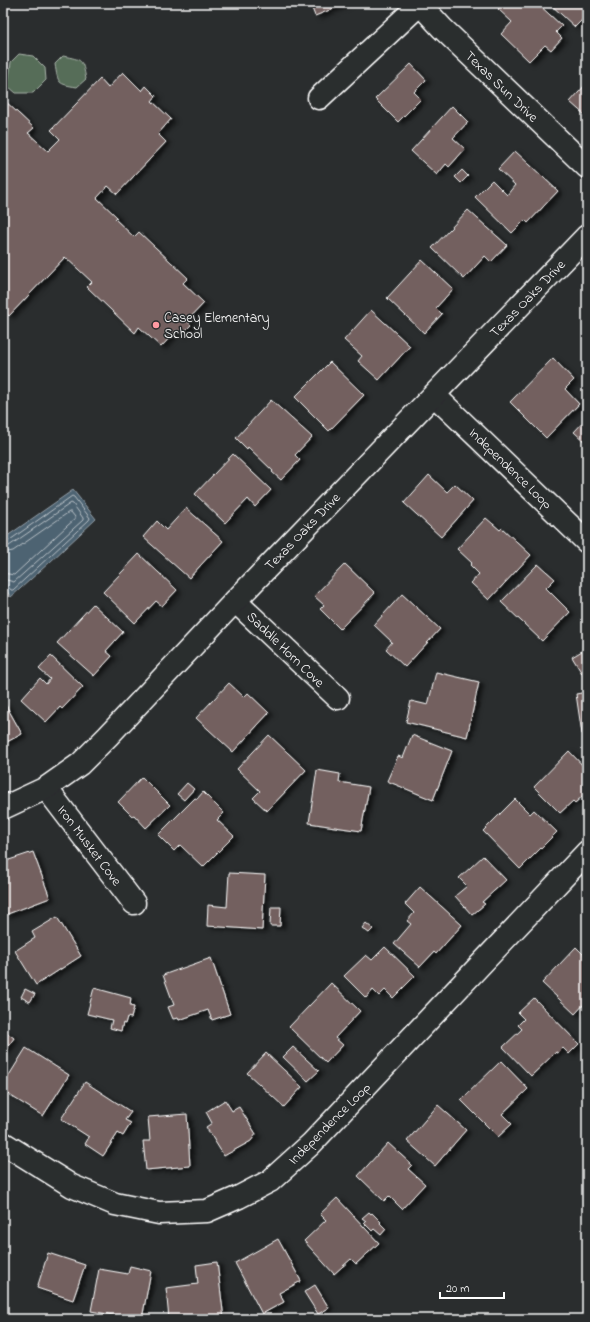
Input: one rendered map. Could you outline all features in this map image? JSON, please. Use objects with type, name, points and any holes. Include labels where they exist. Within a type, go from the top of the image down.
[{"type":"street","points":[[319,98],[420,3]]},
{"type":"street","name":"Texas Sun Drive","points":[[420,3],[442,28],[587,167]]},
{"type":"street","name":"Texas Oaks Drive","points":[[3,808],[46,788],[80,764],[587,236]]},
{"type":"street","name":"Independence Loop","points":[[434,395],[587,542]]},
{"type":"street","name":"Saddle Horn Cove","points":[[235,601],[338,698]]},
{"type":"street","name":"Iron Musket Cove","points":[[46,788],[134,903]]},
{"type":"street","name":"Independence Loop","points":[[3,1143],[72,1186],[115,1204],[160,1213],[207,1211],[239,1198],[270,1181],[311,1144],[587,852]]},
{"type":"green space","points":[[19,54],[33,56],[45,68],[46,80],[33,93],[16,93],[8,86],[11,62]]},
{"type":"green space","points":[[63,56],[78,60],[84,68],[86,79],[77,87],[62,84],[58,79],[55,64]]},
{"type":"water","points":[[73,490],[96,519],[11,597],[3,586],[3,539]]},
{"type":"building","points":[[310,3],[347,3],[315,16]]},
{"type":"building","points":[[504,3],[537,3],[562,26],[556,32],[562,38],[551,50],[545,45],[529,61],[501,34],[512,22],[498,9]]},
{"type":"building","points":[[549,3],[587,3],[587,15],[575,27]]},
{"type":"building","points":[[411,64],[426,80],[414,92],[421,99],[398,122],[375,99]]},
{"type":"building","points":[[123,72],[142,91],[146,86],[156,96],[152,101],[171,119],[158,134],[166,142],[117,194],[108,186],[97,198],[117,217],[115,219],[134,237],[139,232],[188,278],[183,283],[204,303],[187,321],[191,325],[182,334],[177,330],[161,347],[139,327],[135,333],[87,287],[92,282],[65,257],[9,316],[3,310],[3,99],[34,128],[28,133],[48,151],[60,139],[51,130],[100,79],[108,88]]},
{"type":"building","points":[[587,83],[587,117],[570,102]]},
{"type":"building","points":[[452,106],[468,122],[453,138],[465,149],[449,167],[446,164],[437,175],[411,151]]},
{"type":"building","points":[[515,151],[558,191],[528,223],[525,220],[512,233],[475,197],[492,180],[507,195],[515,185],[498,169]]},
{"type":"building","points":[[462,170],[468,176],[461,183],[455,177]]},
{"type":"building","points":[[468,210],[507,245],[491,262],[485,256],[464,279],[432,248]]},
{"type":"building","points":[[422,260],[453,289],[436,308],[442,314],[424,333],[387,298]]},
{"type":"building","points":[[371,310],[410,346],[379,380],[358,361],[362,356],[344,340]]},
{"type":"building","points":[[553,358],[574,380],[565,389],[579,404],[546,438],[510,402]]},
{"type":"building","points":[[330,362],[364,395],[329,431],[295,397]]},
{"type":"building","points":[[271,400],[312,437],[295,455],[300,460],[281,480],[248,447],[247,449],[236,438]]},
{"type":"building","points":[[587,418],[587,444],[574,432]]},
{"type":"building","points":[[233,454],[271,490],[255,507],[248,499],[225,523],[195,494]]},
{"type":"building","points":[[429,475],[447,492],[455,484],[473,501],[441,537],[404,503]]},
{"type":"building","points":[[186,508],[223,541],[189,578],[143,537],[157,521],[166,530]]},
{"type":"building","points":[[486,518],[500,530],[502,528],[531,555],[489,600],[471,583],[479,574],[470,565],[472,563],[457,549]]},
{"type":"building","points":[[139,554],[177,590],[162,606],[156,601],[135,623],[103,592]]},
{"type":"building","points":[[345,564],[375,593],[340,629],[320,609],[324,605],[314,596]]},
{"type":"building","points":[[538,564],[555,579],[546,588],[570,612],[542,641],[501,602]]},
{"type":"building","points":[[402,594],[440,629],[405,667],[386,649],[392,642],[374,625]]},
{"type":"building","points":[[93,604],[123,632],[106,651],[112,656],[94,676],[57,643]]},
{"type":"building","points":[[587,648],[587,680],[586,680],[572,657]]},
{"type":"building","points":[[51,656],[83,687],[62,709],[60,707],[46,722],[21,699],[40,678],[46,684],[50,679],[39,669]]},
{"type":"building","points":[[436,672],[479,682],[467,737],[406,722],[411,701],[428,705]]},
{"type":"building","points":[[229,683],[244,697],[248,693],[269,713],[233,752],[196,718]]},
{"type":"building","points":[[587,692],[587,733],[582,734],[576,694]]},
{"type":"building","points":[[3,700],[22,734],[3,744]]},
{"type":"building","points":[[269,735],[306,770],[267,811],[253,798],[260,791],[237,769]]},
{"type":"building","points":[[412,735],[452,751],[433,800],[387,781],[398,756],[403,758]]},
{"type":"building","points":[[569,751],[587,770],[587,792],[575,803],[573,801],[560,813],[534,787]]},
{"type":"building","points":[[317,770],[340,774],[339,782],[369,787],[361,831],[309,823]]},
{"type":"building","points":[[142,777],[170,805],[146,828],[134,815],[132,816],[118,802]]},
{"type":"building","points":[[187,783],[194,789],[184,800],[177,794]]},
{"type":"building","points":[[203,792],[224,813],[217,820],[234,836],[203,867],[180,845],[174,851],[158,835]]},
{"type":"building","points":[[515,799],[530,814],[534,810],[557,832],[520,869],[483,831]]},
{"type":"building","points":[[33,852],[50,898],[5,915],[3,910],[3,862]]},
{"type":"building","points":[[483,856],[506,880],[482,902],[485,904],[472,915],[455,896],[467,886],[459,878]]},
{"type":"building","points":[[229,873],[265,875],[262,930],[207,926],[208,905],[227,907]]},
{"type":"building","points":[[420,887],[462,925],[436,954],[434,952],[420,967],[394,944],[411,924],[407,921],[414,913],[405,904]]},
{"type":"building","points":[[271,907],[281,907],[280,926],[270,926]]},
{"type":"building","points":[[57,917],[81,956],[36,985],[15,951],[35,938],[32,932]]},
{"type":"building","points":[[366,923],[373,929],[369,933],[362,928]]},
{"type":"building","points":[[385,947],[415,976],[393,998],[385,990],[379,996],[373,990],[366,998],[344,976],[366,955],[372,960]]},
{"type":"building","points":[[576,947],[587,958],[587,1001],[575,1014],[542,983]]},
{"type":"building","points":[[211,958],[230,1014],[212,1020],[208,1010],[179,1020],[178,1018],[173,1019],[168,1007],[174,1005],[163,975]]},
{"type":"building","points":[[331,983],[360,1011],[335,1038],[343,1045],[326,1063],[289,1027]]},
{"type":"building","points":[[94,988],[131,998],[130,1006],[134,1007],[131,1018],[127,1017],[125,1024],[123,1023],[121,1031],[110,1028],[112,1020],[87,1014]]},
{"type":"building","points":[[25,989],[35,994],[30,1002],[21,997]]},
{"type":"building","points":[[534,998],[579,1044],[569,1054],[563,1048],[558,1053],[556,1052],[531,1076],[503,1047],[522,1029],[518,1025],[524,1019],[518,1013]]},
{"type":"building","points":[[3,1030],[14,1038],[3,1054]]},
{"type":"building","points":[[293,1047],[319,1071],[308,1081],[283,1057]]},
{"type":"building","points":[[26,1048],[69,1075],[43,1116],[3,1091],[3,1085]]},
{"type":"building","points":[[266,1053],[302,1087],[284,1107],[247,1073]]},
{"type":"building","points":[[501,1061],[528,1089],[502,1114],[512,1124],[498,1137],[461,1100]]},
{"type":"building","points":[[85,1082],[131,1112],[125,1120],[131,1123],[123,1136],[118,1133],[103,1156],[85,1144],[89,1137],[61,1119]]},
{"type":"building","points":[[225,1100],[232,1111],[239,1107],[256,1134],[251,1141],[224,1156],[206,1127],[212,1123],[206,1112]]},
{"type":"building","points":[[438,1105],[466,1130],[435,1166],[407,1141]]},
{"type":"building","points":[[187,1114],[190,1166],[146,1170],[143,1141],[150,1141],[148,1117]]},
{"type":"building","points":[[388,1143],[412,1165],[408,1169],[425,1184],[402,1209],[389,1196],[384,1201],[358,1176]]},
{"type":"building","points":[[337,1198],[379,1243],[356,1264],[351,1259],[334,1274],[304,1241],[326,1220],[320,1214]]},
{"type":"building","points":[[369,1212],[381,1222],[380,1223],[386,1229],[381,1235],[374,1229],[372,1231],[364,1223],[366,1221],[362,1218]]},
{"type":"building","points":[[278,1239],[301,1281],[279,1293],[284,1302],[262,1314],[235,1263]]},
{"type":"building","points":[[48,1253],[85,1265],[73,1300],[37,1288]]},
{"type":"building","points":[[217,1262],[224,1319],[169,1319],[166,1288],[198,1284],[196,1265]]},
{"type":"building","points":[[130,1266],[151,1271],[142,1319],[134,1319],[91,1311],[99,1269],[128,1274]]},
{"type":"building","points":[[315,1285],[329,1308],[318,1314],[304,1292]]},
{"type":"place","name":"Casey Elementary School","points":[[156,325]]}]
